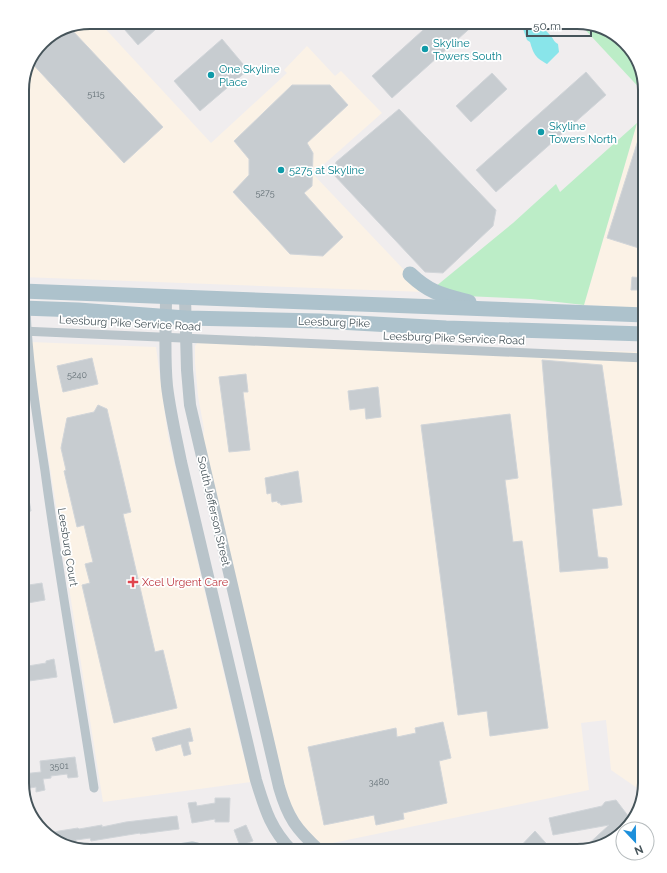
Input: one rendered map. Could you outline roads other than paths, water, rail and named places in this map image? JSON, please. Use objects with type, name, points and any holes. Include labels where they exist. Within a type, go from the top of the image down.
[{"type":"main road","points":[[410,274],[422,285],[435,292],[501,310]]},
{"type":"main road","name":"Leesburg Pike","points":[[29,291],[638,315]]},
{"type":"main road","name":"Leesburg Pike","points":[[29,308],[186,318],[320,321],[446,328],[638,334]]},
{"type":"street","name":"South Jefferson Street","points":[[166,296],[165,361],[172,418],[256,780],[268,818],[286,844]]},
{"type":"street","name":"South Jefferson Street","points":[[185,297],[188,390],[193,420],[279,787],[285,807],[292,820],[303,835],[313,844]]},
{"type":"street","name":"Leesburg Pike Service Road","points":[[29,331],[638,358]]},
{"type":"street","name":"Leesburg Court","points":[[29,359],[53,529],[94,788]]},
{"type":"water","points":[[523,29],[544,29],[558,44],[559,52],[547,64],[536,55],[530,42],[527,40]]},
{"type":"place","name":"Skyline Towers South","points":[[425,49]]},
{"type":"place","name":"One Skyline Place","points":[[211,75]]},
{"type":"place","name":"Skyline Towers North","points":[[541,132]]},
{"type":"place","name":"5275 at Skyline","points":[[281,170]]},
{"type":"place","name":"Xcel Urgent Care","points":[[133,582]]}]
